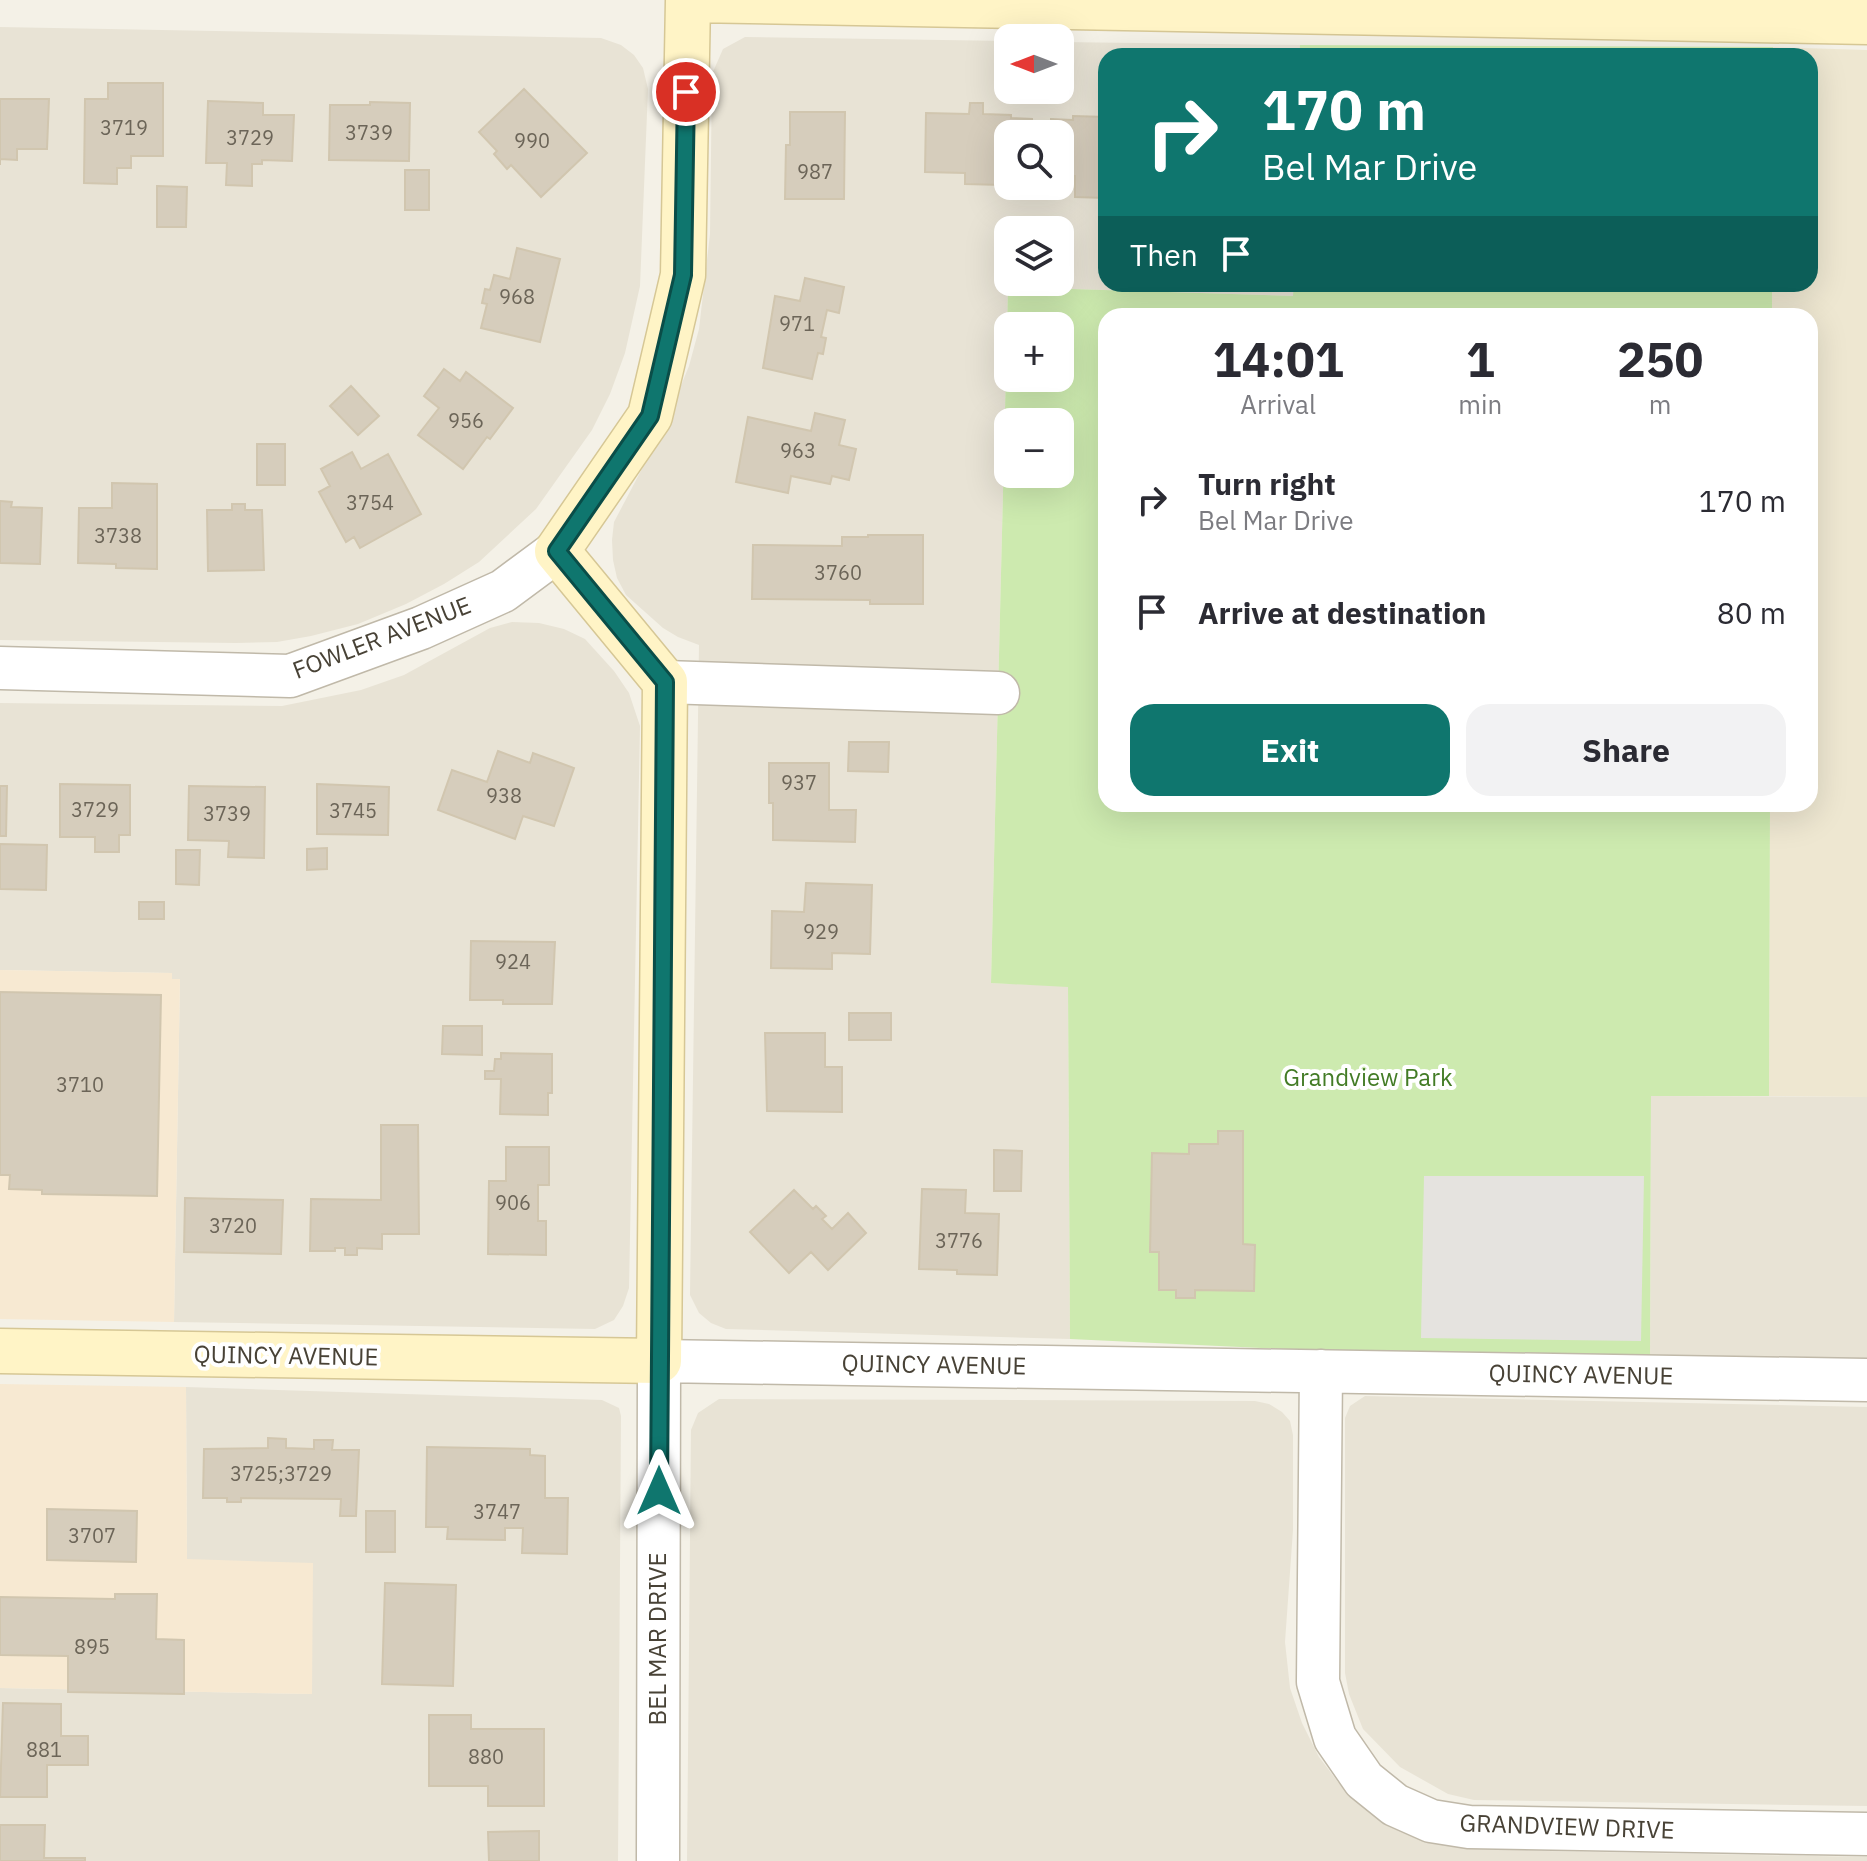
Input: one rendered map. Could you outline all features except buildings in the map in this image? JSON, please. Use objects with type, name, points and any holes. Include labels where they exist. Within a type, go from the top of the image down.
[{"type":"street","points":[[998,693],[665,682],[557,551],[650,416],[683,275],[689,0],[1867,22]]},
{"type":"street","name":"FOWLER AVENUE","points":[[0,668],[290,676],[421,628],[503,591],[557,551]]},
{"type":"street","name":"BEL MAR DRIVE","points":[[658,1861],[665,682]]},
{"type":"street","name":"QUINCY AVENUE","points":[[0,1351],[1867,1380]]},
{"type":"street","name":"GRANDVIEW DRIVE","points":[[1321,1371],[1318,1682],[1335,1738],[1364,1780],[1384,1797],[1431,1821],[1469,1827],[1867,1834]]},
{"type":"shaded area","points":[[0,27],[601,38],[621,45],[634,55],[643,68],[648,89],[640,286],[625,353],[610,394],[592,430],[536,509],[479,562],[444,584],[358,624],[311,636],[277,642],[236,643],[0,640]]},
{"type":"shaded area","points":[[745,37],[994,41],[994,104],[1074,104],[1074,42],[1300,45],[1300,48],[1098,48],[1098,290],[1074,289],[1074,216],[994,216],[994,296],[1008,296],[1007,312],[994,312],[994,392],[1005,392],[1005,408],[994,408],[994,488],[1003,488],[991,983],[1068,986],[1070,1339],[726,1329],[711,1323],[699,1313],[690,1295],[699,645],[663,628],[626,595],[617,578],[612,540],[614,522],[664,427],[689,366],[699,329],[710,234],[712,74],[723,49]]},
{"type":"shaded area","points":[[1818,48],[1867,50],[1867,1097],[1769,1096],[1770,812],[1818,812],[1818,308],[1772,308],[1772,292],[1818,292]]},
{"type":"shaded area","points":[[1167,292],[1294,292],[1294,296]]},
{"type":"shaded area","points":[[512,622],[539,623],[564,629],[585,639],[629,693],[640,726],[629,1288],[623,1306],[614,1320],[595,1329],[174,1322],[180,979],[171,979],[171,973],[0,970],[0,703],[282,706],[361,690],[404,675],[490,628]]},
{"type":"shaded area","points":[[0,970],[172,973],[172,979],[180,979],[174,1322],[0,1319]]},
{"type":"shaded area","points":[[1651,1096],[1867,1097],[1867,1369],[1650,1366]]},
{"type":"shaded area","points":[[1424,1176],[1644,1176],[1641,1341],[1421,1338]]},
{"type":"shaded area","points":[[0,1384],[186,1387],[187,1559],[313,1563],[312,1694],[0,1688]]},
{"type":"shaded area","points":[[186,1387],[602,1400],[619,1408],[618,1861],[0,1861],[0,1688],[312,1694],[187,1559]]},
{"type":"shaded area","points":[[1365,1396],[1867,1407],[1867,1806],[1474,1800],[1448,1794],[1400,1767],[1363,1729],[1349,1694],[1345,1673],[1345,1418],[1350,1406]]},
{"type":"shaded area","points":[[719,1399],[1255,1401],[1269,1404],[1290,1421],[1293,1435],[1293,1530],[1285,1642],[1290,1688],[1302,1723],[1319,1757],[1362,1806],[1391,1826],[1429,1840],[1486,1848],[1867,1857],[1867,1861],[687,1861],[691,1430],[698,1413]]},
{"type":"green space","points":[[1300,45],[1773,47],[1773,48],[1300,48]]},
{"type":"green space","name":"Grandview Park","points":[[1074,289],[1293,296],[1293,292],[1772,292],[1772,308],[1098,308],[1098,812],[1770,812],[1769,1096],[1651,1096],[1650,1366],[1070,1339],[1068,987],[991,983],[1003,488],[1074,488],[1074,408],[1005,408],[1005,392],[1074,392],[1074,312],[1007,312],[1008,296],[1074,296]]},
{"type":"route","points":[[659,1491],[665,682],[557,551],[650,416],[683,275],[686,92]]}]
